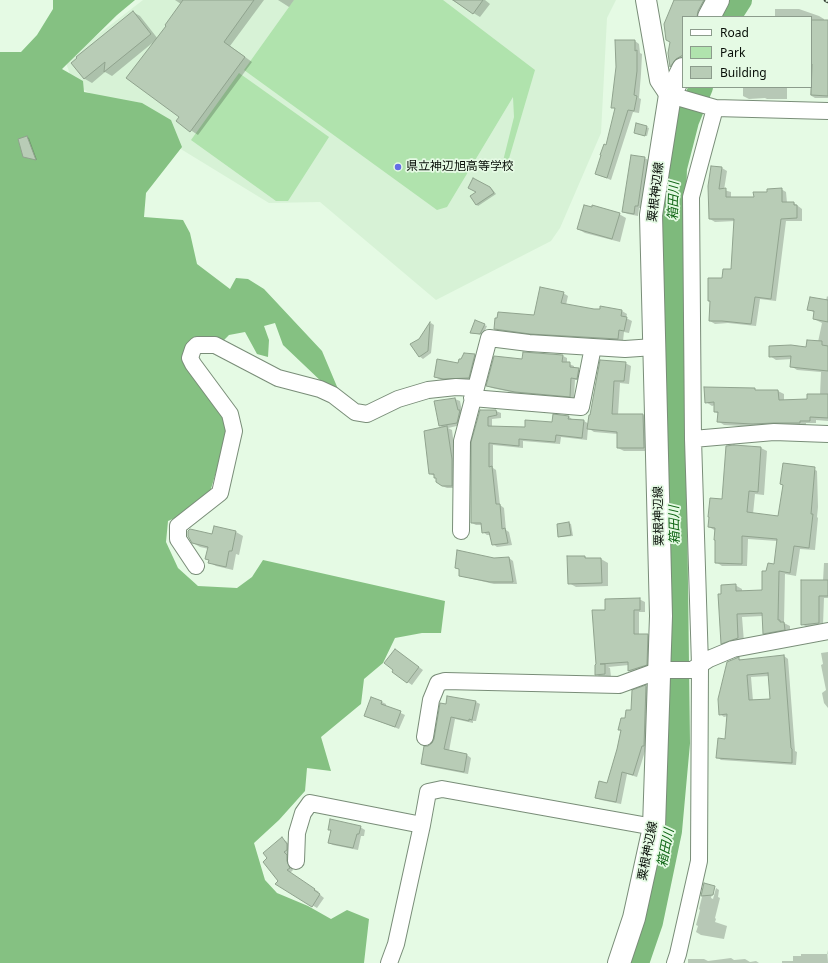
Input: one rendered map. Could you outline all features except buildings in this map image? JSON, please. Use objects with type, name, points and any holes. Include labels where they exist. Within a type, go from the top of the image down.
[{"type":"main road","points":[[710,16],[718,0]]},
{"type":"main road","name":"粟根神辺線","points":[[619,963],[634,918],[654,827],[662,670],[651,215],[672,96],[682,71]]},
{"type":"street","points":[[646,0],[660,80],[672,96],[712,107],[828,111]]},
{"type":"street","points":[[675,963],[700,861],[696,667],[691,197],[712,107]]},
{"type":"street","points":[[461,531],[462,441],[489,338],[529,343],[625,349],[654,347]]},
{"type":"street","points":[[196,566],[178,539],[178,526],[220,493],[234,431],[230,414],[190,358],[193,349],[197,345],[216,345],[278,378],[320,389],[333,395],[355,412],[367,414],[398,399],[428,390],[456,387],[474,393],[581,407],[594,347]]},
{"type":"street","points":[[693,439],[774,432],[828,434]]},
{"type":"street","points":[[426,737],[431,700],[438,683],[445,681],[619,685],[662,670],[696,667],[709,659],[733,649],[828,631]]},
{"type":"street","points":[[389,963],[396,944],[428,792],[442,789],[654,827]]},
{"type":"street","points":[[296,860],[297,833],[302,813],[310,803],[422,825]]},
{"type":"shaded area","name":"県立神辺旭高等学校","points":[[143,0],[616,0],[607,18],[601,133],[560,228],[551,241],[436,300],[320,202],[269,203],[73,83],[65,60]]},
{"type":"green space","points":[[53,0],[135,0],[117,15],[62,69],[83,81],[84,92],[142,103],[171,120],[182,147],[146,193],[144,217],[183,220],[190,233],[197,264],[230,289],[236,278],[248,279],[264,289],[322,351],[338,389],[324,384],[283,345],[275,323],[264,326],[269,340],[268,357],[257,354],[245,332],[229,335],[222,342],[187,345],[230,426],[210,492],[191,511],[168,521],[166,542],[178,568],[198,586],[237,588],[252,577],[263,560],[445,601],[441,633],[422,633],[395,638],[383,663],[364,679],[361,704],[321,737],[331,771],[307,768],[305,791],[279,820],[254,843],[265,880],[277,893],[308,906],[331,919],[347,910],[369,919],[364,963],[0,963],[0,52],[21,52],[37,35],[53,9]]},
{"type":"green space","points":[[294,0],[443,0],[535,70],[508,162],[503,161],[514,117],[513,97],[447,207],[437,210],[244,70]]},
{"type":"green space","points":[[239,73],[329,137],[288,201],[276,201],[191,140]]},
{"type":"waterway","name":"箱田川","points":[[730,16],[740,0]]},
{"type":"waterway","name":"箱田川","points":[[637,963],[651,922],[670,831],[678,743],[672,264],[675,168],[687,121],[701,88]]},
{"type":"place","name":"県立神辺旭高等学校","points":[[398,167]]}]
